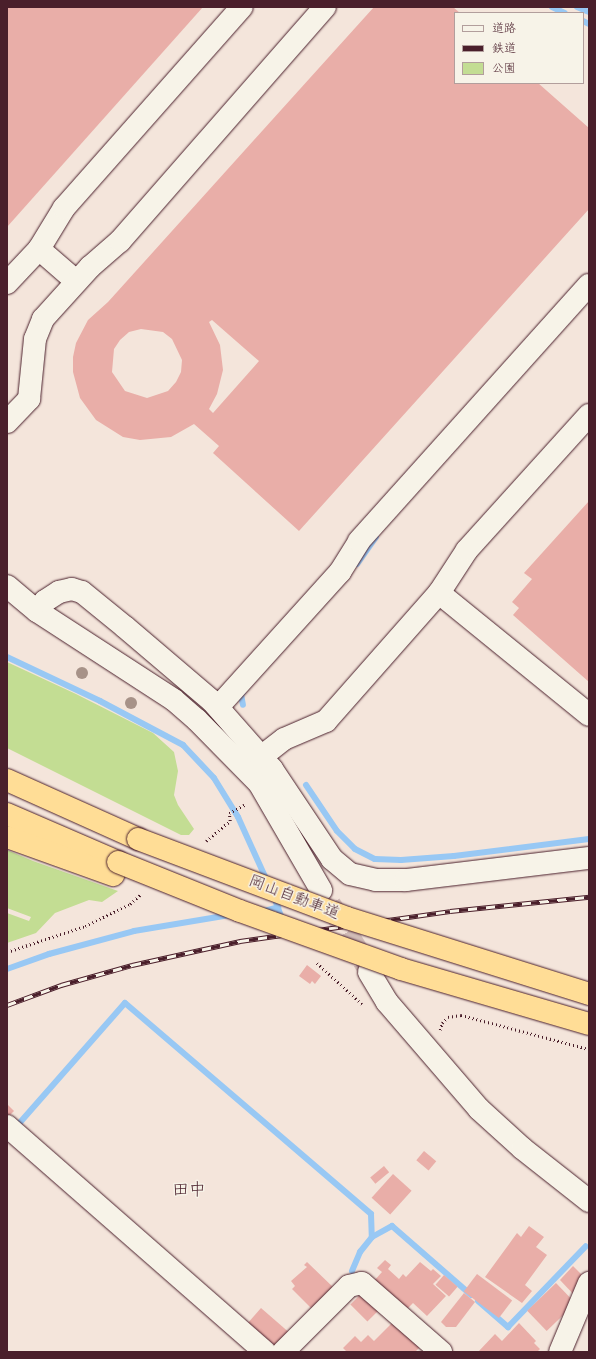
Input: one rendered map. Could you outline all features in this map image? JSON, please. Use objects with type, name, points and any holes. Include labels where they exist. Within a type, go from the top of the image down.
[{"type":"highway","name":"岡山自動車道","points":[[7,780],[138,839],[347,918],[589,994]]},
{"type":"highway","points":[[7,814],[116,869]]},
{"type":"highway","points":[[7,837],[116,869]]},
{"type":"highway","name":"岡山自動車道","points":[[116,869],[240,911],[401,969],[589,1024]]},
{"type":"street","points":[[7,283],[39,249],[64,208],[242,7]]},
{"type":"street","points":[[7,422],[29,399],[35,339],[43,319],[76,281],[120,240],[325,7]]},
{"type":"street","points":[[39,249],[76,281]]},
{"type":"street","points":[[218,707],[340,572],[359,541],[589,285]]},
{"type":"street","points":[[262,757],[284,739],[326,721],[439,592],[467,550],[589,415]]},
{"type":"street","points":[[7,586],[37,610],[174,700],[197,720],[259,783],[321,890]]},
{"type":"street","points":[[37,610],[45,601],[59,592],[72,589],[82,592],[218,707],[272,769],[332,859],[350,874],[376,880],[406,880],[589,858]]},
{"type":"street","points":[[439,592],[589,715]]},
{"type":"street","points":[[369,972],[387,1002],[479,1109],[523,1149],[589,1201]]},
{"type":"street","points":[[7,1126],[265,1352]]},
{"type":"street","points":[[283,1352],[349,1286],[362,1283],[441,1352]]},
{"type":"street","points":[[560,1352],[589,1283]]},
{"type":"path","points":[[243,800],[249,810]]},
{"type":"path","points":[[200,846],[230,821],[229,813],[246,804]]},
{"type":"path","points":[[7,952],[86,926],[130,904],[147,889]]},
{"type":"path","points":[[441,1038],[442,1023],[448,1017],[461,1015],[589,1049]]},
{"type":"green space","points":[[7,662],[76,694],[153,733],[174,752],[178,771],[174,795],[178,805],[194,829],[189,835],[181,835],[7,748]]},
{"type":"green space","points":[[7,850],[33,861],[118,891],[102,902],[89,900],[55,913],[36,933],[7,943],[7,913],[29,921],[31,917],[7,908]]},
{"type":"building","points":[[7,7],[203,7],[7,227]]},
{"type":"building","points":[[374,7],[453,7],[459,12],[454,12],[454,84],[539,84],[589,128],[589,209],[299,531],[213,453],[219,446],[194,424],[171,437],[140,440],[123,437],[96,420],[80,398],[73,372],[73,357],[76,343],[88,320],[108,302]],"holes":[[[212,320],[259,361],[213,413],[209,409],[217,394],[223,370],[220,345],[209,322]],[[141,329],[163,332],[172,339],[182,360],[181,372],[176,382],[168,391],[147,398],[125,391],[112,372],[114,349],[120,340],[129,332]]]},
{"type":"building","points":[[589,501],[589,682],[513,615],[519,608],[512,602],[532,579],[524,573]]},
{"type":"building","points":[[307,965],[321,976],[315,984],[312,981],[310,984],[299,976]]},
{"type":"building","points":[[7,1104],[14,1111],[7,1118]]},
{"type":"building","points":[[424,1151],[436,1161],[429,1170],[416,1160]]},
{"type":"building","points":[[384,1166],[389,1172],[375,1184],[370,1178]]},
{"type":"building","points":[[393,1174],[412,1191],[390,1215],[372,1198]]},
{"type":"building","points":[[529,1226],[544,1237],[536,1247],[547,1255],[525,1285],[532,1291],[522,1303],[485,1277],[517,1233],[521,1237]]},
{"type":"building","points":[[385,1260],[391,1265],[388,1269],[399,1279],[403,1274],[406,1277],[420,1262],[431,1271],[433,1269],[441,1276],[433,1284],[446,1296],[427,1316],[413,1303],[407,1309],[373,1282],[382,1272],[377,1268]]},
{"type":"building","points":[[307,1262],[335,1289],[312,1309],[292,1289],[295,1286],[291,1281],[307,1267],[304,1265]]},
{"type":"building","points":[[573,1266],[585,1278],[576,1297],[560,1280]]},
{"type":"building","points":[[477,1274],[512,1300],[499,1318],[464,1292]]},
{"type":"building","points":[[444,1275],[458,1287],[449,1297],[435,1285]]},
{"type":"building","points":[[556,1283],[575,1303],[547,1331],[527,1311]]},
{"type":"building","points":[[464,1293],[475,1302],[456,1327],[446,1327],[441,1322]]},
{"type":"building","points":[[361,1294],[378,1311],[367,1322],[350,1305]]},
{"type":"building","points":[[261,1308],[291,1334],[276,1352],[274,1352],[245,1327]]},
{"type":"building","points":[[396,1319],[422,1345],[415,1352],[347,1352],[343,1348],[355,1336],[361,1342],[368,1335],[374,1341]]},
{"type":"building","points":[[519,1323],[536,1341],[534,1343],[540,1349],[537,1352],[478,1352],[495,1334],[502,1341]]},
{"type":"waterway","points":[[552,7],[563,12]]},
{"type":"waterway","points":[[577,7],[589,12]]},
{"type":"waterway","points":[[584,22],[589,24]]},
{"type":"waterway","points":[[357,564],[376,537]]},
{"type":"waterway","points":[[7,657],[100,701],[183,745],[214,778],[238,817],[267,881]]},
{"type":"waterway","points":[[243,692],[241,694],[243,705]]},
{"type":"waterway","points":[[306,785],[337,831],[355,849],[375,859],[401,860],[454,856],[589,839]]},
{"type":"waterway","points":[[274,897],[281,916]]},
{"type":"waterway","points":[[261,912],[278,907]]},
{"type":"waterway","points":[[7,969],[49,954],[134,931],[230,915]]},
{"type":"waterway","points":[[16,1127],[125,1003],[371,1214],[372,1237]]},
{"type":"waterway","points":[[352,1271],[360,1252],[372,1237],[392,1226],[471,1295]]},
{"type":"waterway","points":[[478,1301],[508,1327],[586,1246]]},
{"type":"tunnel","points":[[330,904],[366,965]]},
{"type":"railway","points":[[7,1005],[61,985],[132,965],[240,941],[450,911],[589,897]]},
{"type":"district","name":"田中","points":[[189,1191]]}]
